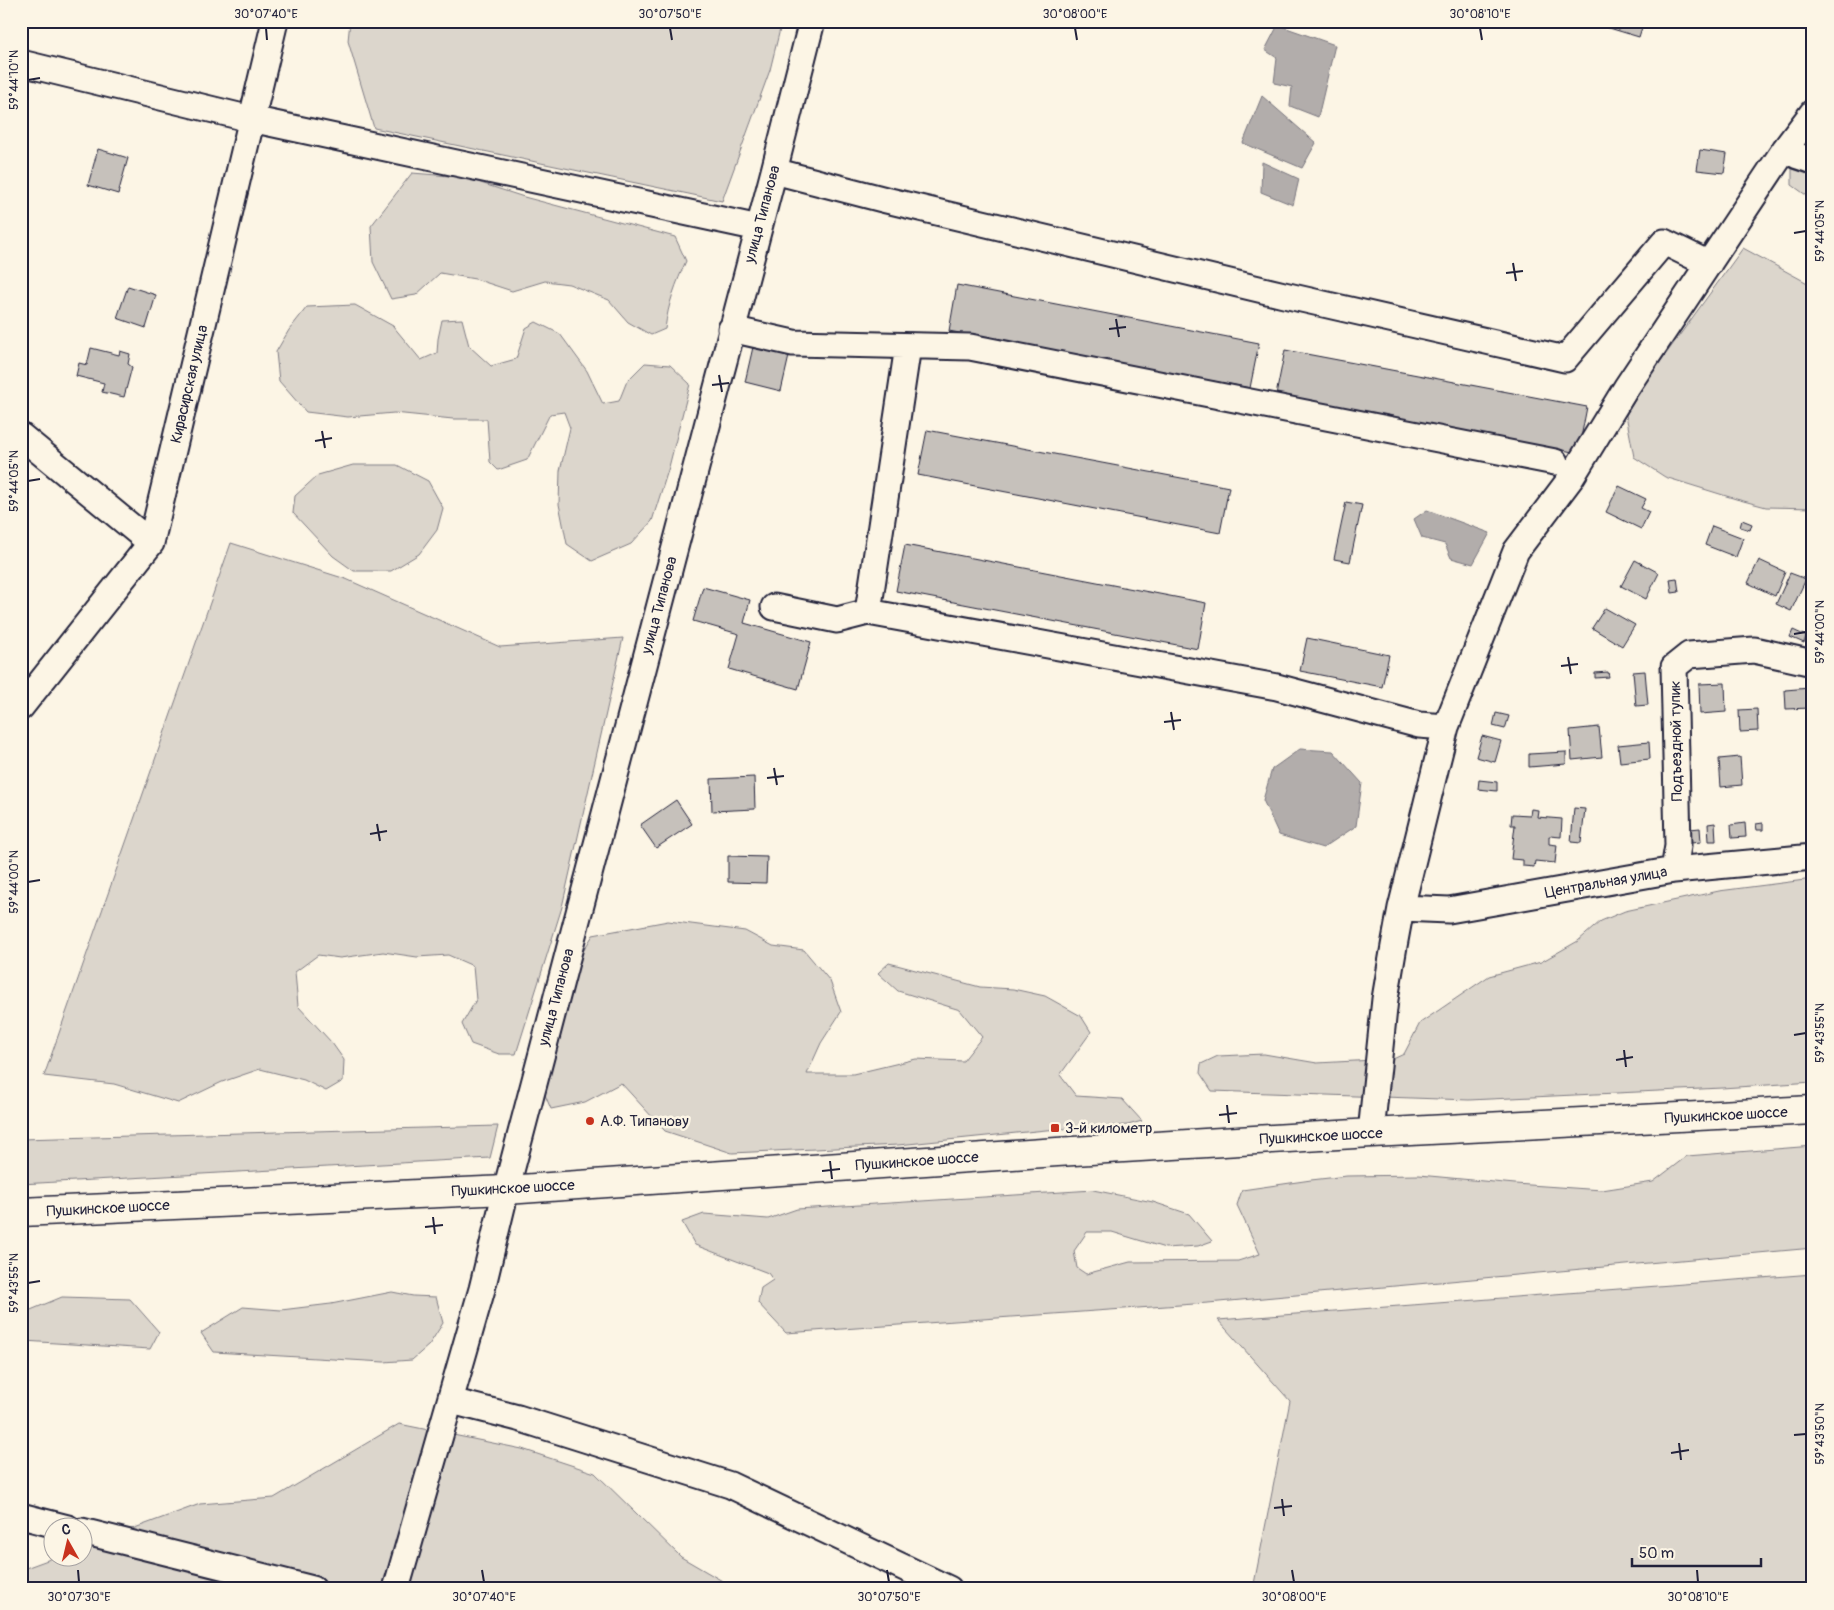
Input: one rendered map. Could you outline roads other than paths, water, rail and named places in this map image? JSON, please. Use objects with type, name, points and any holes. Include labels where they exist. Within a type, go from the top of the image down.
[{"type":"main road","name":"Пушкинское шоссе","points":[[21,1212],[506,1190],[1047,1152],[1813,1110]]},
{"type":"street","name":"Кирасирская улица","points":[[21,706],[151,543],[275,21]]},
{"type":"street","name":"улица Типанова","points":[[396,1589],[482,1289],[506,1190],[812,21]]},
{"type":"street","points":[[21,63],[251,119],[759,228]]},
{"type":"street","points":[[1371,1133],[1385,999],[1401,908],[1446,726],[1516,551],[1571,478],[1626,388],[1785,149],[1813,112]]},
{"type":"street","points":[[1785,149],[1813,161]]},
{"type":"street","points":[[774,171],[886,200],[1284,295],[1565,359],[1664,242],[1709,264]]},
{"type":"street","points":[[731,329],[793,343],[970,347],[1555,462]]},
{"type":"street","points":[[868,612],[908,346]]},
{"type":"street","points":[[21,436],[151,543]]},
{"type":"street","points":[[774,607],[837,620],[868,612],[1278,687],[1420,724],[1446,726]]},
{"type":"street","name":"Подъездной тупик","points":[[1674,870],[1678,846],[1674,667],[1689,655],[1754,650],[1813,663]]},
{"type":"street","name":"Центральная улица","points":[[1401,908],[1449,910],[1674,870],[1813,857]]},
{"type":"street","points":[[450,1401],[518,1418],[730,1485],[949,1589]]},
{"type":"street","points":[[21,1516],[42,1521]]},
{"type":"street","points":[[92,1534],[313,1589]]},
{"type":"place","name":"А.Ф. Типанову","points":[[590,1121]]},
{"type":"place","name":"3-й километр","points":[[1055,1128]]}]
